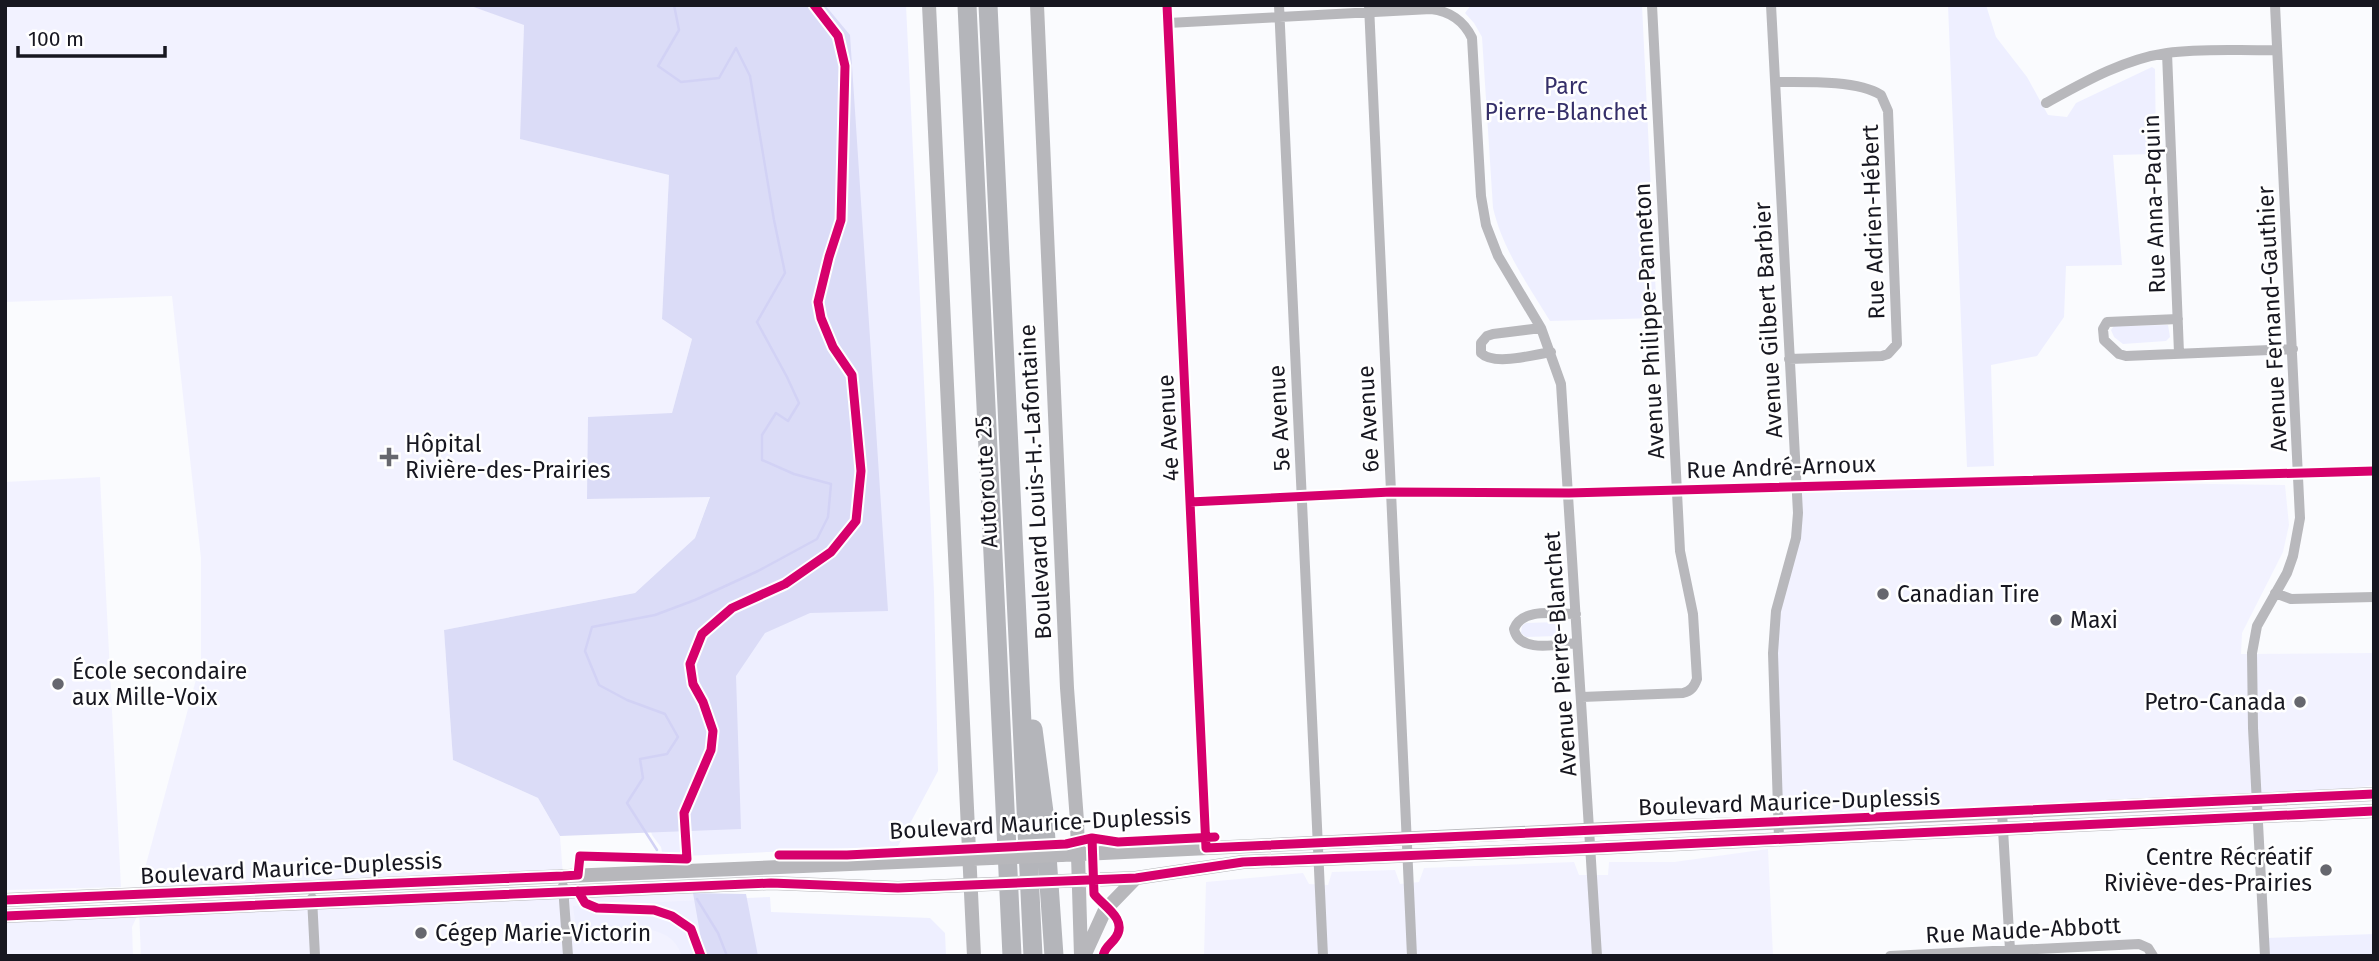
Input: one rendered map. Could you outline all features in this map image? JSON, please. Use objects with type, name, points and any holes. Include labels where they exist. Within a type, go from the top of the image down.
[{"type":"highway","name":"Autoroute 25","points":[[967,5],[1012,956]]},
{"type":"highway","name":"Autoroute 25","points":[[988,5],[1033,956]]},
{"type":"highway","points":[[1018,649],[1040,771],[1054,956]]},
{"type":"street","points":[[929,5],[974,956]]},
{"type":"street","name":"Boulevard Louis-H.-Lafontaine","points":[[1037,5],[1067,688],[1083,956]]},
{"type":"street","name":"4e Avenue","points":[[1167,5],[1206,848]]},
{"type":"street","name":"5e Avenue","points":[[1279,5],[1323,956]]},
{"type":"street","name":"Avenue Philippe-Panneton","points":[[1582,697],[1683,693],[1689,692],[1697,679],[1693,614],[1681,561],[1652,5]]},
{"type":"street","name":"Avenue Gilbert Barbier","points":[[1771,5],[1798,513],[1796,538],[1776,611],[1773,653],[1779,839]]},
{"type":"street","name":"Avenue Fernand-Gauthier","points":[[2265,956],[2252,653],[2257,626],[2287,573],[2296,546],[2300,518],[2275,5]]},
{"type":"street","points":[[1168,23],[1369,9]]},
{"type":"street","name":"Avenue Pierre-Blanchet","points":[[1369,9],[1431,9],[1447,13],[1468,30],[1474,47],[1481,196],[1486,225],[1498,256],[1541,328],[1561,384],[1597,956]]},
{"type":"street","name":"6e Avenue","points":[[1369,9],[1412,956]]},
{"type":"street","points":[[2046,103],[2088,80],[2138,59],[2202,50],[2277,50]]},
{"type":"street","name":"Rue Anna-Paquin","points":[[2167,53],[2179,353]]},
{"type":"street","name":"Rue Adrien-Hébert","points":[[1776,82],[1866,88],[1881,95],[1888,111],[1897,344],[1893,350],[1882,356],[1789,359]]},
{"type":"street","points":[[2178,319],[2107,322],[2104,340],[2116,352],[2126,356],[2293,349]]},
{"type":"street","points":[[1541,328],[1487,335],[1481,342],[1481,352],[1485,357],[1496,360],[1551,352]]},
{"type":"street","name":"Rue André-Arnoux","points":[[1190,502],[1391,492],[1569,493],[2374,471]]},
{"type":"street","points":[[2275,593],[2291,599],[2374,597]]},
{"type":"street","points":[[1576,614],[1527,615],[1518,620],[1514,629],[1518,639],[1526,645],[1577,643]]},
{"type":"street","name":"Boulevard Maurice-Duplessis","points":[[5,900],[1779,823],[2374,794]]},
{"type":"street","name":"Boulevard Maurice-Duplessis","points":[[5,916],[771,883],[898,888],[1136,878],[1243,862],[2374,811]]},
{"type":"street","points":[[2002,813],[2010,950]]},
{"type":"street","points":[[563,876],[568,956]]},
{"type":"street","points":[[1083,956],[1105,910],[1136,878]]},
{"type":"street","points":[[312,887],[315,956]]},
{"type":"street","name":"Rue Maude-Abbott","points":[[1890,956],[2010,950],[2052,953],[2139,944],[2148,948],[2153,956]]},
{"type":"shaded area","name":"Hôpital Rivière-des-Prairies","points":[[5,5],[468,5],[524,24],[521,139],[669,175],[662,319],[692,339],[672,413],[587,499],[710,496],[695,538],[635,593],[444,630],[453,760],[538,798],[560,836],[563,876],[138,894],[201,661],[201,558],[172,296],[5,302]]},
{"type":"shaded area","points":[[468,5],[825,5],[850,35],[888,611],[810,613],[765,633],[736,676],[741,829],[560,836],[538,798],[453,760],[444,630],[635,593],[695,538],[710,497],[587,499],[588,417],[672,413],[692,339],[662,319],[669,175],[520,139],[524,25]]},
{"type":"shaded area","name":"École secondaire aux Mille-Voix","points":[[100,477],[121,887],[5,890],[5,482]]},
{"type":"shaded area","points":[[1987,481],[2285,485],[2289,525],[2283,552],[2242,633],[2241,654],[2374,653],[2374,785],[1779,823],[1773,653],[1790,562],[1796,485]]},
{"type":"shaded area","points":[[1768,849],[1773,956],[1204,956],[1206,882],[1303,873],[1309,884],[1328,885],[1332,872],[1395,870],[1400,884],[1419,882],[1424,868],[1574,862],[1579,875],[1608,875],[1609,862],[1674,862]]},
{"type":"shaded area","name":"Cégep Marie-Victorin","points":[[695,889],[706,956],[141,956],[139,912],[132,927],[133,956],[5,956],[5,916]]},
{"type":"shaded area","points":[[693,893],[746,894],[758,956],[704,956]]},
{"type":"green space","points":[[777,5],[906,5],[934,592],[938,771],[898,846],[663,857],[648,820],[699,596]]},
{"type":"green space","name":"Parc Pierre-Blanchet","points":[[1471,5],[1642,5],[1657,318],[1550,321],[1525,280],[1503,238],[1493,208],[1482,37],[1465,13]]},
{"type":"green space","points":[[1948,5],[1986,5],[1996,37],[2027,77],[2048,115],[2067,117],[2076,103],[2152,67],[2155,69],[2156,154],[2113,155],[2122,265],[2066,266],[2064,317],[2037,356],[1991,365],[1994,466],[1967,467]]},
{"type":"green space","points":[[2168,325],[2170,337],[2166,341],[2123,344],[2114,337],[2111,330],[2114,326]]},
{"type":"green space","points":[[1558,622],[1561,634],[1557,636],[1526,637],[1521,633],[1522,626],[1526,623]]},
{"type":"green space","points":[[770,897],[771,912],[930,918],[945,933],[946,956],[682,956],[676,944],[655,931],[628,928],[589,931],[576,927],[573,906]]},
{"type":"green space","points":[[2374,934],[2374,956],[2267,956],[2266,938]]},
{"type":"waterway","points":[[657,850],[627,803],[643,778],[640,759],[667,754],[678,737],[665,714],[627,700],[599,685],[585,651],[592,627],[655,615],[695,600],[758,571],[817,539],[828,517],[831,484],[794,474],[762,460],[762,435],[776,413],[788,421],[799,403],[757,322],[785,273],[750,76],[736,48],[719,78],[681,82],[658,66],[679,30],[674,5]]},
{"type":"waterway","points":[[697,899],[718,933],[727,956]]},
{"type":"cycle path","points":[[5,900],[563,876],[578,875],[580,856],[687,859],[684,813],[711,750],[713,731],[703,702],[693,684],[690,664],[702,634],[732,608],[785,584],[831,552],[856,521],[861,471],[852,375],[833,347],[821,318],[818,302],[841,220],[845,66],[838,36],[814,5]]},
{"type":"cycle path","points":[[1167,5],[1206,848],[2374,794]]},
{"type":"cycle path","points":[[1190,502],[1391,492],[1569,493],[2374,471]]},
{"type":"cycle path","points":[[5,916],[771,883],[898,888],[1136,878],[1243,862],[2374,811]]},
{"type":"cycle path","points":[[779,855],[847,855],[1066,844],[1092,838],[1118,842],[1215,837]]},
{"type":"cycle path","points":[[1092,838],[1094,894],[1113,913],[1119,924],[1116,937],[1103,956]]},
{"type":"cycle path","points":[[578,891],[585,903],[597,908],[654,910],[672,916],[691,929],[701,956]]},
{"type":"place","name":"Hôpital Rivière-des-Prairies","points":[[389,457]]},
{"type":"place","name":"Canadian Tire","points":[[1883,594]]},
{"type":"place","name":"Maxi","points":[[2056,620]]},
{"type":"place","name":"École secondaire aux Mille-Voix","points":[[58,684]]},
{"type":"place","name":"Petro-Canada","points":[[2300,702]]},
{"type":"place","name":"Centre Récréatif Riviève-des-Prairies","points":[[2326,870]]},
{"type":"place","name":"Cégep Marie-Victorin","points":[[421,933]]}]
